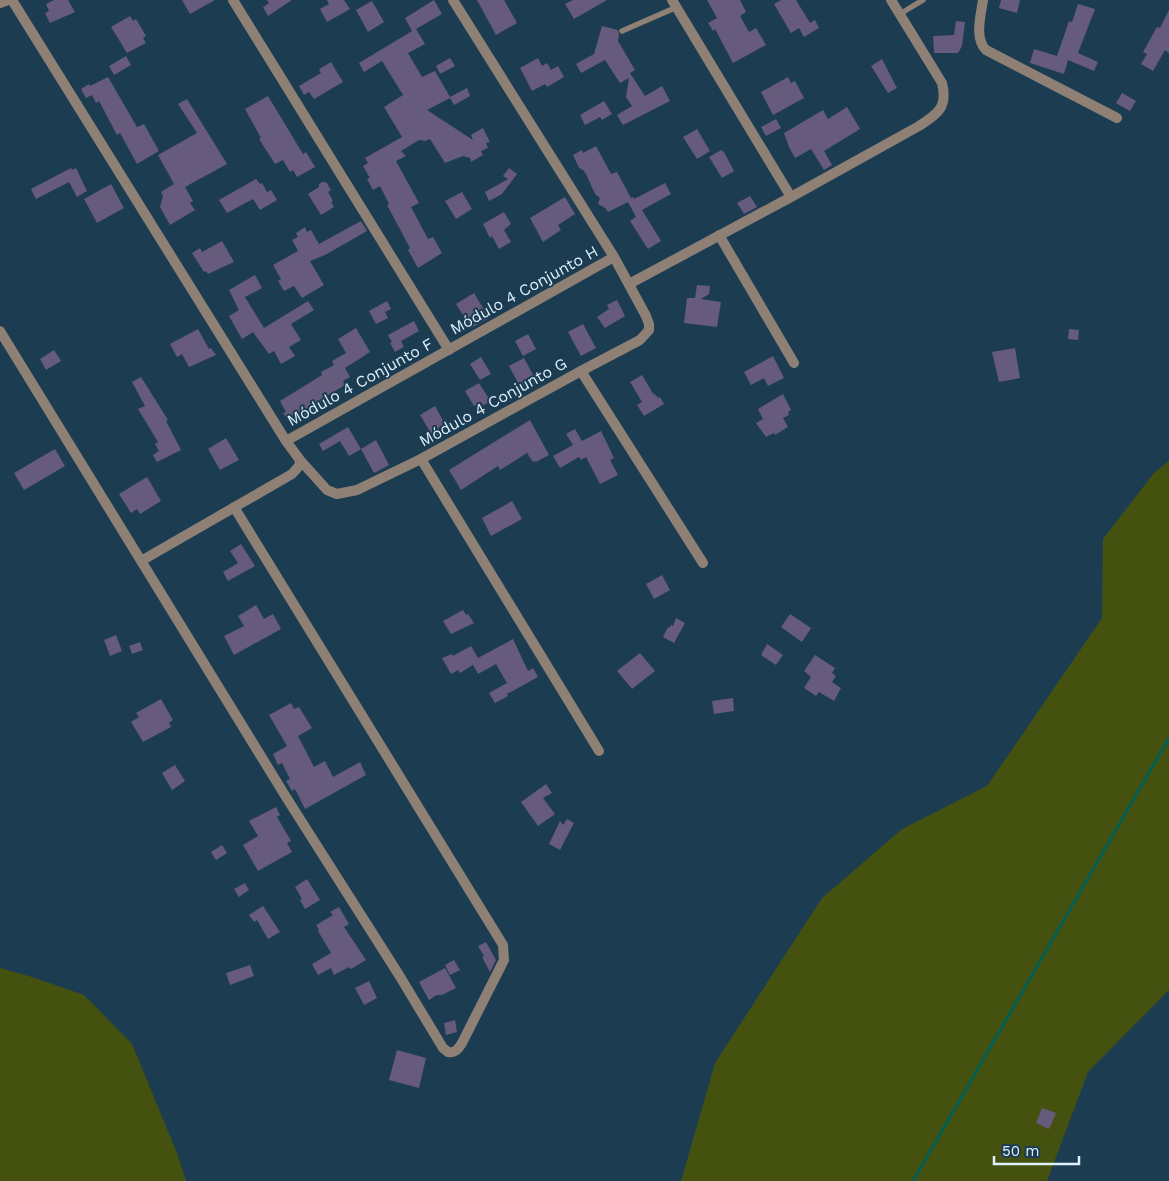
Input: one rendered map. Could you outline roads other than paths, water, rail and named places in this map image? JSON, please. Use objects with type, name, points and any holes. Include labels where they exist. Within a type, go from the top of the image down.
[{"type":"street","points":[[0,3],[8,0]]},
{"type":"street","name":"Módulo 4 Conjunto G","points":[[12,0],[286,440],[324,488],[331,492],[337,494],[357,490],[420,459],[640,340],[649,330],[649,324],[629,284]]},
{"type":"street","points":[[233,0],[449,350]]},
{"type":"street","points":[[453,0],[629,284],[791,197],[933,117],[940,109],[945,94],[942,83],[891,0]]},
{"type":"street","points":[[983,0],[979,34],[981,43],[986,50],[1117,118]]},
{"type":"street","points":[[674,4],[791,197]]},
{"type":"street","points":[[719,236],[794,363]]},
{"type":"street","name":"Módulo 4 Conjunto H","points":[[449,350],[614,257]]},
{"type":"street","points":[[0,331],[286,797],[443,1048],[448,1052],[458,1050],[504,960],[503,945],[234,507]]},
{"type":"street","name":"Módulo 4 Conjunto F","points":[[286,440],[449,350]]},
{"type":"street","points":[[581,371],[703,563]]},
{"type":"street","points":[[420,459],[599,751]]},
{"type":"street","points":[[141,561],[292,474],[299,466],[300,460]]},
{"type":"lane","points":[[900,14],[923,0]]},
{"type":"lane","points":[[622,31],[674,4]]},
{"type":"waterway","points":[[913,1181],[1169,738]]}]
